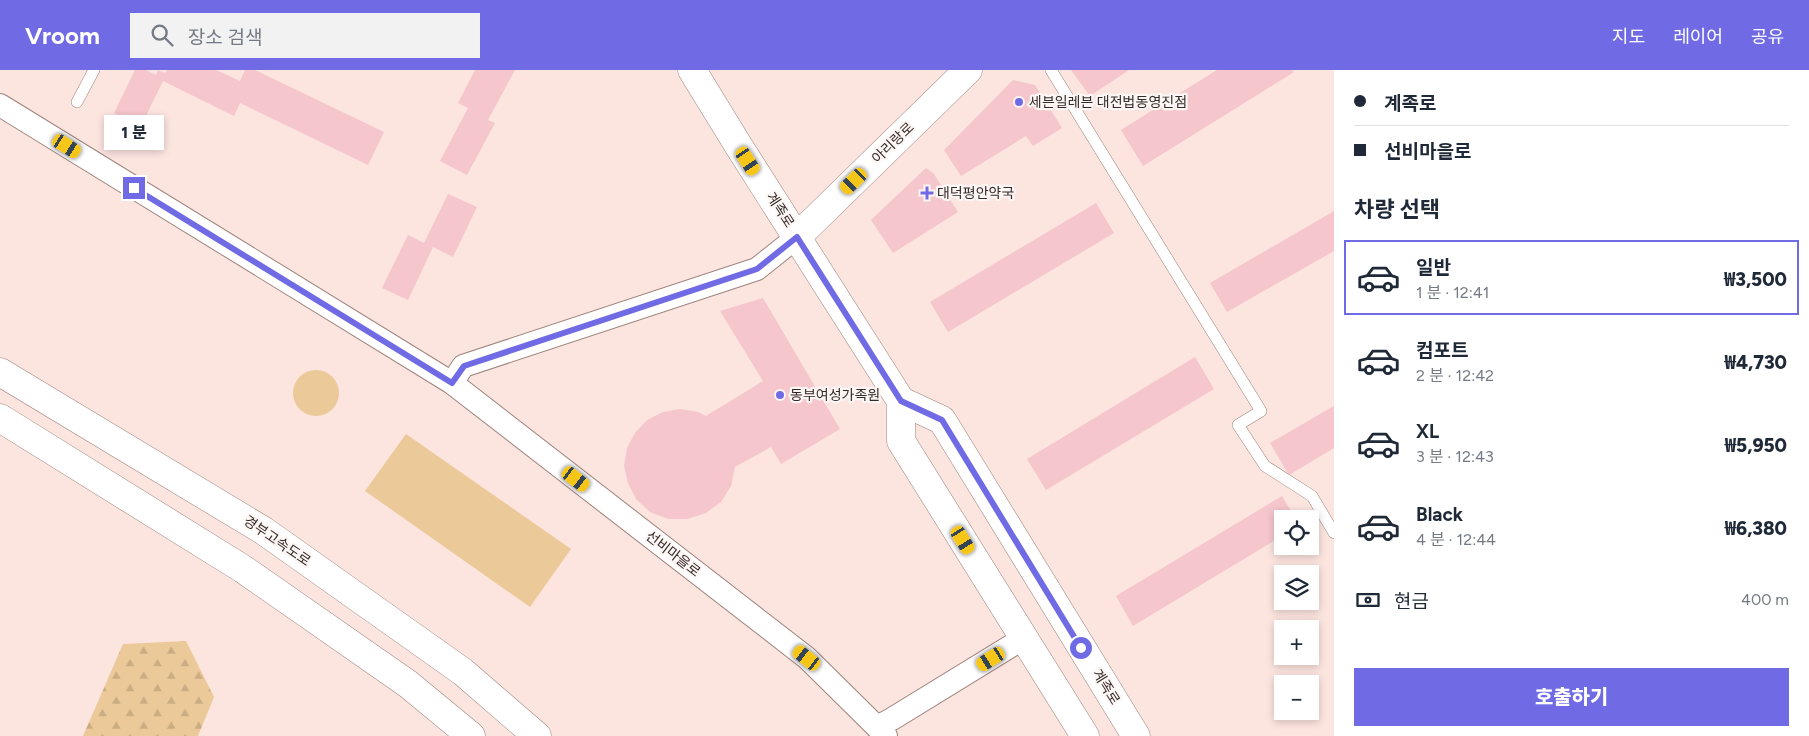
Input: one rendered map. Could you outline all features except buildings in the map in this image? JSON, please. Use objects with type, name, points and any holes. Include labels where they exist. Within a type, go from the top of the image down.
[{"type":"main road","name":"계족로","points":[[692,70],[738,146],[901,401],[942,420],[1136,736]]},
{"type":"main road","name":"아리랑로","points":[[797,237],[968,70]]},
{"type":"main road","name":"경부고속도로","points":[[0,372],[264,531],[463,672],[537,736]]},
{"type":"main road","points":[[901,401],[901,441],[1084,736]]},
{"type":"main road","points":[[0,418],[243,569],[408,684],[471,736]]},
{"type":"street","name":"선비마을로","points":[[0,105],[452,383],[807,658],[881,731]]},
{"type":"street","points":[[452,383],[464,366],[757,269],[797,237]]},
{"type":"street","points":[[881,731],[892,719],[1024,638]]},
{"type":"lane","points":[[77,102],[94,70]]},
{"type":"lane","points":[[1051,70],[1261,411],[1238,425],[1264,466],[1312,496],[1334,533]]},
{"type":"green space","points":[[316,370],[329,374],[335,380],[339,393],[335,406],[329,412],[316,416],[303,412],[297,406],[293,393],[297,380],[303,374]]},
{"type":"green space","points":[[406,434],[571,549],[530,607],[365,491]]},
{"type":"green space","points":[[186,641],[214,697],[198,736],[83,736],[123,644]]},
{"type":"place","name":"세븐일레븐 대전법동영진점","points":[[1019,102]]},
{"type":"place","name":"대덕평안약국","points":[[927,193]]},
{"type":"place","name":"동부여성가족원","points":[[780,395]]},
{"type":"route","points":[[134,188],[452,383],[464,366],[757,269],[797,237],[901,401],[942,420],[1081,648]]}]
